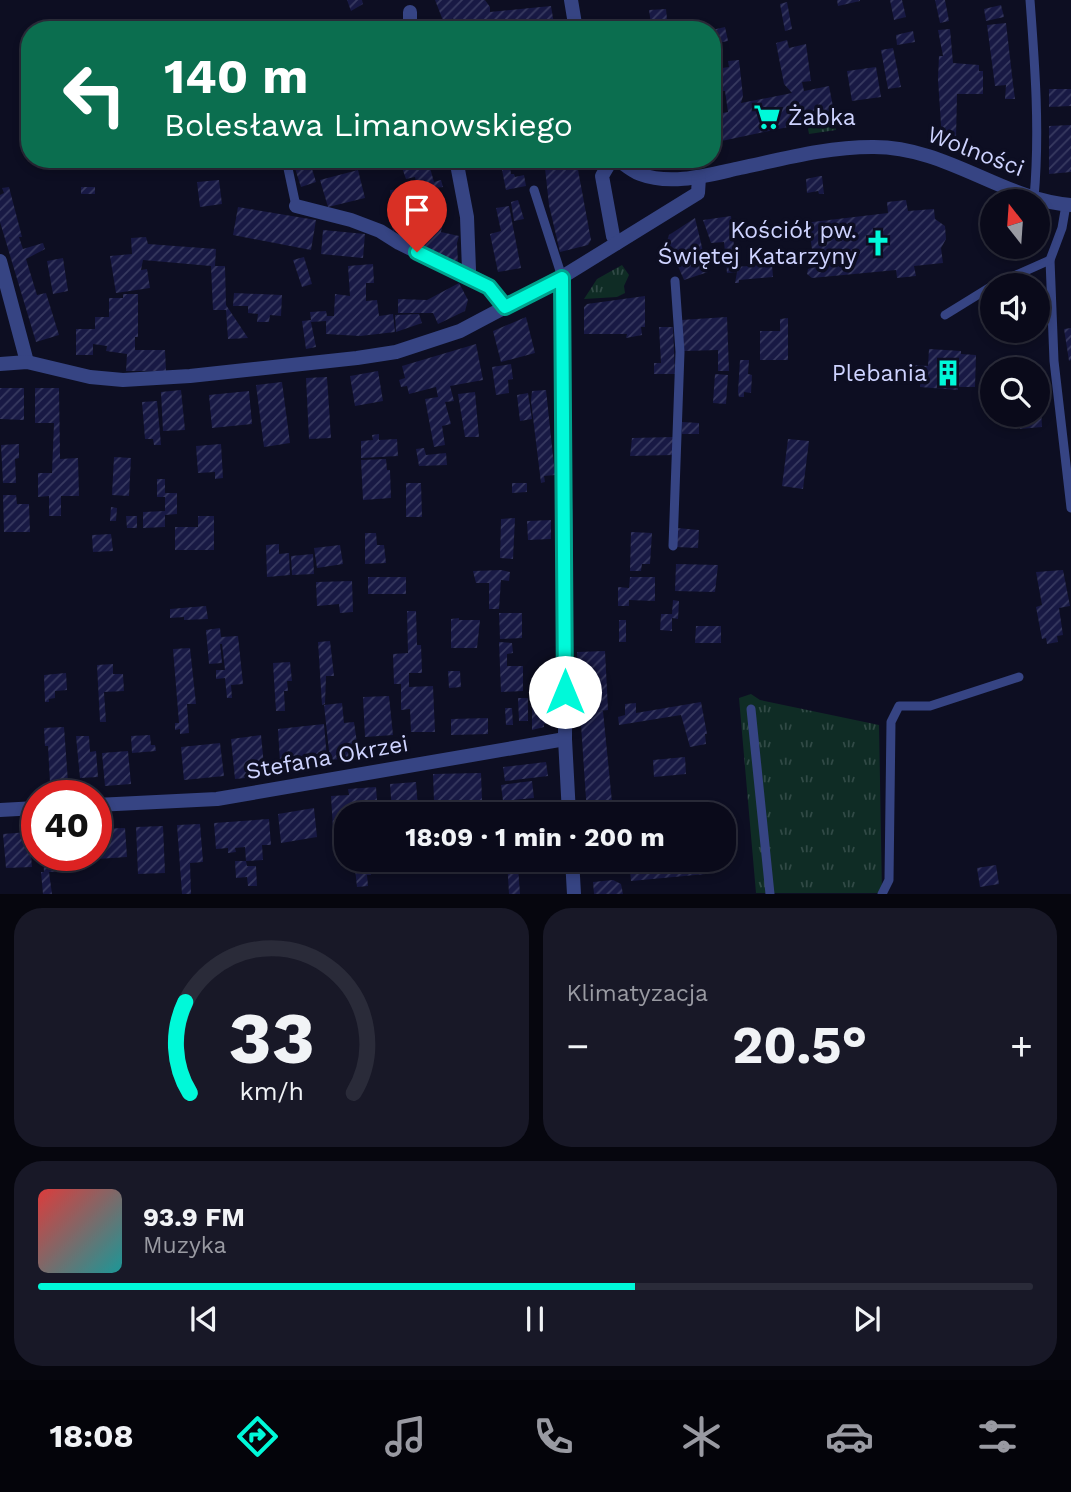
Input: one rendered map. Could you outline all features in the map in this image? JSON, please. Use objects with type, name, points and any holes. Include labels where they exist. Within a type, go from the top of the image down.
[{"type":"street","points":[[570,0],[574,21]]},
{"type":"street","points":[[410,12],[410,21]]},
{"type":"street","name":"Wolności","points":[[630,168],[640,174],[670,179],[699,177],[821,151],[875,146],[909,150],[944,160],[1013,189]]},
{"type":"street","points":[[458,168],[467,217],[467,276]]},
{"type":"street","points":[[608,168],[602,176],[613,236],[617,243]]},
{"type":"street","points":[[0,364],[27,362],[90,377],[123,380],[299,365],[396,352],[460,331],[562,278],[698,193],[699,177]]},
{"type":"street","name":"Wolności","points":[[1050,201],[1068,205]]},
{"type":"street","points":[[296,206],[372,227],[489,287],[505,307]]},
{"type":"street","points":[[0,261],[27,362]]},
{"type":"street","points":[[562,278],[566,567],[565,739],[568,802]]},
{"type":"street","name":"Stefana Okrzei","points":[[112,804],[217,799],[565,739]]},
{"type":"street","points":[[0,810],[21,809]]},
{"type":"street","points":[[573,872],[574,894]]},
{"type":"lane","points":[[1030,0],[1037,86],[1035,189]]},
{"type":"lane","points":[[288,168],[296,206]]},
{"type":"lane","points":[[534,190],[562,278]]},
{"type":"lane","points":[[1068,205],[1050,260],[1054,361],[1071,508]]},
{"type":"lane","points":[[1022,273],[1050,260]]},
{"type":"lane","points":[[673,546],[680,352],[675,282]]},
{"type":"lane","points":[[945,315],[980,294]]},
{"type":"lane","points":[[882,894],[889,880],[891,722],[899,706],[930,706],[1019,677]]},
{"type":"lane","points":[[751,709],[770,894]]},
{"type":"green space","points":[[835,117],[836,130],[809,134],[807,123]]},
{"type":"green space","points":[[622,265],[629,275],[624,286],[625,293],[617,297],[584,299],[597,279]]},
{"type":"green space","points":[[751,694],[760,700],[879,725],[882,893],[756,893],[739,698]]},
{"type":"building","points":[[347,0],[362,0],[363,4],[351,11]]},
{"type":"building","points":[[435,0],[485,0],[490,12],[551,6],[554,21],[454,21],[453,18],[444,21]]},
{"type":"building","points":[[837,0],[860,0],[860,1],[838,6]]},
{"type":"building","points":[[890,0],[902,0],[906,17],[894,20]]},
{"type":"building","points":[[935,0],[945,0],[949,21],[940,23]]},
{"type":"building","points":[[787,2],[792,29],[785,31],[780,4]]},
{"type":"building","points":[[1001,5],[1004,17],[986,21],[984,9]]},
{"type":"building","points":[[666,9],[667,21],[651,21],[649,10]]},
{"type":"building","points":[[1006,23],[1015,99],[1005,99],[1006,85],[995,86],[987,25]]},
{"type":"building","points":[[725,27],[728,41],[721,42],[721,28]]},
{"type":"building","points":[[950,29],[953,63],[979,65],[979,71],[983,71],[983,94],[957,94],[956,140],[942,140],[938,79],[939,56],[943,56],[938,30]]},
{"type":"building","points":[[913,31],[915,42],[897,45],[896,35]]},
{"type":"building","points":[[787,40],[789,48],[806,44],[811,81],[802,82],[804,91],[829,86],[835,117],[721,141],[721,113],[728,112],[725,91],[721,91],[721,68],[729,67],[728,61],[739,60],[743,96],[741,103],[792,93],[784,84],[776,43]]},
{"type":"building","points":[[893,48],[901,87],[888,89],[881,50]]},
{"type":"building","points":[[876,67],[881,97],[852,101],[847,71]]},
{"type":"building","points":[[1049,89],[1071,89],[1071,106],[1049,107]]},
{"type":"building","points":[[1071,125],[1071,172],[1049,174],[1049,126]]},
{"type":"building","points":[[295,168],[312,168],[316,182],[301,187]]},
{"type":"building","points":[[402,168],[430,168],[434,182],[441,180],[443,187],[435,188],[436,193],[429,196],[430,212],[419,215],[419,229],[393,231],[390,190],[417,188],[415,177],[406,179]]},
{"type":"building","points":[[510,168],[515,177],[524,175],[526,186],[506,190],[502,170]]},
{"type":"building","points":[[545,168],[578,168],[591,240],[588,245],[560,252],[549,205]]},
{"type":"building","points":[[358,170],[365,198],[328,207],[320,180]]},
{"type":"building","points":[[822,176],[824,194],[819,194],[818,191],[807,193],[806,179]]},
{"type":"building","points":[[219,180],[222,204],[200,207],[197,182]]},
{"type":"building","points":[[9,187],[23,249],[43,243],[45,249],[26,259],[37,295],[46,293],[59,335],[36,342],[0,222],[0,195],[4,193],[2,188]]},
{"type":"building","points":[[81,187],[95,187],[95,194],[81,194]]},
{"type":"building","points":[[518,200],[524,219],[514,221],[511,202]]},
{"type":"building","name":"Kościół pw. Świętej Katarzyny","points":[[906,200],[908,211],[934,209],[935,219],[945,226],[946,239],[941,248],[943,263],[914,266],[916,276],[897,278],[896,270],[812,278],[807,274],[808,269],[814,267],[810,233],[804,232],[804,223],[888,213],[887,202]]},
{"type":"building","points":[[509,206],[521,268],[498,272],[490,234],[501,231],[496,208]]},
{"type":"building","points":[[238,207],[316,220],[311,250],[233,235]]},
{"type":"building","points":[[731,216],[736,267],[772,264],[773,277],[739,280],[739,283],[735,283],[737,272],[727,273],[724,242],[711,243],[703,220]]},
{"type":"building","points":[[695,218],[708,272],[684,280],[667,241],[669,235]]},
{"type":"building","points":[[434,226],[442,227],[441,232],[459,236],[458,264],[420,247],[419,229],[433,231]]},
{"type":"building","points":[[323,230],[365,234],[363,258],[321,254]]},
{"type":"building","points":[[146,237],[148,244],[216,249],[215,266],[225,266],[226,305],[248,338],[228,339],[226,310],[213,310],[211,266],[143,260],[141,270],[147,269],[150,288],[116,293],[110,256],[132,254],[131,238]]},
{"type":"building","points":[[304,257],[312,284],[302,287],[293,260]]},
{"type":"building","points":[[63,258],[68,291],[53,294],[47,261]]},
{"type":"building","points":[[373,264],[374,283],[366,283],[366,301],[377,300],[379,316],[393,314],[395,332],[360,336],[326,334],[326,321],[311,322],[316,347],[306,349],[302,321],[311,320],[310,312],[326,311],[327,316],[334,316],[335,294],[350,296],[348,266]]},
{"type":"building","points":[[459,283],[468,300],[465,311],[438,324],[433,313],[398,313],[398,299],[427,300]]},
{"type":"building","points":[[234,293],[282,295],[281,316],[270,315],[269,322],[257,322],[258,314],[248,313],[248,306],[233,306]]},
{"type":"building","points":[[123,294],[138,294],[138,337],[135,337],[135,350],[165,350],[166,371],[126,371],[127,354],[106,351],[107,346],[93,344],[93,355],[76,355],[76,329],[95,329],[95,317],[109,317],[109,298],[123,298]]},
{"type":"building","points":[[645,296],[645,327],[641,327],[642,335],[626,338],[627,334],[584,334],[584,307],[587,304]]},
{"type":"building","points":[[419,314],[422,323],[396,332],[395,315]]},
{"type":"building","points":[[526,317],[535,353],[501,362],[493,331]]},
{"type":"building","points":[[727,317],[729,371],[718,371],[718,350],[684,351],[681,320]]},
{"type":"building","points":[[788,318],[788,360],[760,360],[760,331],[780,331],[780,319]]},
{"type":"building","points":[[659,327],[673,327],[675,374],[654,374],[654,363],[661,363]]},
{"type":"building","points":[[1071,328],[1071,360],[1069,361],[1064,329]]},
{"type":"building","points":[[476,344],[483,380],[450,386],[454,401],[445,402],[451,424],[442,426],[445,445],[434,447],[425,399],[438,397],[436,387],[409,394],[407,386],[401,387],[399,380],[405,378],[402,366]]},
{"type":"building","name":"Plebania","points":[[929,349],[976,355],[975,387],[958,387],[958,390],[920,387],[920,380],[915,380],[915,365],[928,366]]},
{"type":"building","points":[[740,360],[749,360],[748,374],[752,375],[751,393],[744,392],[744,397],[739,397],[738,392]]},
{"type":"building","points":[[511,364],[513,379],[508,380],[509,393],[496,395],[492,367]]},
{"type":"building","points":[[378,371],[383,401],[355,406],[350,376]]},
{"type":"building","points":[[715,374],[728,375],[726,404],[713,403]]},
{"type":"building","points":[[327,377],[331,438],[309,439],[306,378]]},
{"type":"building","points":[[282,382],[290,443],[264,447],[256,385]]},
{"type":"building","points":[[0,388],[24,388],[24,420],[0,419]]},
{"type":"building","points":[[35,388],[59,388],[60,459],[78,458],[79,496],[61,496],[61,516],[49,516],[49,496],[38,497],[38,473],[52,473],[54,423],[35,423]]},
{"type":"building","points":[[181,390],[185,430],[163,431],[161,392]]},
{"type":"building","points":[[546,390],[555,475],[544,476],[545,482],[541,483],[531,401],[532,391]]},
{"type":"building","points":[[249,391],[252,424],[212,428],[209,395]]},
{"type":"building","points":[[475,392],[479,437],[465,437],[458,394]]},
{"type":"building","points":[[528,393],[532,419],[520,421],[517,395]]},
{"type":"building","points":[[157,401],[161,445],[154,445],[153,439],[145,439],[142,402]]},
{"type":"building","points":[[682,422],[699,423],[699,434],[682,434]]},
{"type":"building","points":[[379,434],[379,440],[397,439],[398,456],[361,458],[361,441],[373,440],[372,435]]},
{"type":"building","points":[[673,437],[673,455],[630,456],[632,438]]},
{"type":"building","points":[[788,439],[809,441],[803,489],[782,486]]},
{"type":"building","points":[[19,444],[19,458],[15,459],[16,483],[3,483],[1,445]]},
{"type":"building","points":[[221,444],[223,478],[215,479],[215,472],[198,473],[196,446]]},
{"type":"building","points":[[424,448],[426,455],[446,453],[447,465],[419,466],[416,449]]},
{"type":"building","points":[[114,457],[131,458],[129,496],[112,495]]},
{"type":"building","points":[[386,459],[387,470],[390,470],[391,498],[363,500],[361,460]]},
{"type":"building","points":[[157,479],[165,479],[165,493],[177,493],[177,514],[165,515],[165,527],[143,528],[143,512],[165,511],[165,497],[157,497]]},
{"type":"building","points":[[406,483],[421,483],[422,517],[406,517]]},
{"type":"building","points":[[512,483],[527,483],[527,492],[512,493]]},
{"type":"building","points":[[3,495],[16,495],[17,504],[29,504],[30,532],[4,532]]},
{"type":"building","points":[[111,507],[117,508],[116,521],[110,521]]},
{"type":"building","points":[[126,516],[137,516],[137,528],[127,528]]},
{"type":"building","points":[[198,516],[214,516],[214,550],[175,550],[175,527],[198,527]]},
{"type":"building","points":[[515,518],[513,559],[500,558],[501,519]]},
{"type":"building","points":[[551,520],[551,539],[528,540],[527,521]]},
{"type":"building","points":[[677,528],[699,530],[698,548],[676,547]]},
{"type":"building","points":[[631,532],[652,533],[650,564],[642,564],[641,571],[630,571]]},
{"type":"building","points":[[365,533],[376,533],[377,545],[384,545],[386,563],[365,564]]},
{"type":"building","points":[[111,534],[113,551],[93,552],[92,535]]},
{"type":"building","points":[[279,544],[279,554],[289,553],[290,575],[267,577],[266,545]]},
{"type":"building","points":[[340,545],[343,564],[317,568],[314,548]]},
{"type":"building","points":[[313,554],[314,574],[292,575],[291,556]]},
{"type":"building","points":[[676,564],[718,565],[715,592],[675,591]]},
{"type":"building","points":[[1063,570],[1070,606],[1059,608],[1063,635],[1057,636],[1058,642],[1047,644],[1046,638],[1042,639],[1036,607],[1042,605],[1036,572]]},
{"type":"building","points":[[473,571],[510,572],[509,581],[501,580],[499,609],[489,609],[489,583],[476,583]]},
{"type":"building","points":[[368,577],[406,577],[406,594],[368,594]]},
{"type":"building","points":[[630,577],[655,577],[655,601],[629,600],[629,606],[618,606],[618,587],[629,588]]},
{"type":"building","points":[[352,581],[353,612],[340,613],[339,604],[317,606],[316,582]]},
{"type":"building","points":[[673,600],[679,601],[678,619],[672,618],[672,631],[660,630],[661,614],[672,614]]},
{"type":"building","points":[[206,606],[208,619],[170,618],[170,609]]},
{"type":"building","points":[[407,611],[416,611],[417,645],[421,645],[422,673],[409,673],[409,687],[433,686],[435,732],[411,732],[410,709],[401,710],[401,684],[394,684],[393,654],[408,653]]},
{"type":"building","points":[[499,613],[522,613],[522,638],[500,639]]},
{"type":"building","points":[[451,619],[480,620],[477,648],[451,648]]},
{"type":"building","points":[[619,620],[626,620],[626,642],[619,642]]},
{"type":"building","points":[[696,626],[721,626],[721,643],[695,643]]},
{"type":"building","points":[[220,628],[221,637],[238,636],[243,684],[231,685],[232,698],[227,698],[225,678],[216,679],[216,670],[225,670],[222,644],[222,663],[209,664],[206,630]]},
{"type":"building","points":[[330,641],[334,676],[326,676],[325,704],[322,705],[318,642]]},
{"type":"building","points":[[499,642],[512,643],[513,653],[507,654],[507,666],[523,666],[523,691],[501,692]]},
{"type":"building","points":[[190,648],[196,704],[187,704],[189,733],[180,734],[180,729],[175,730],[175,723],[179,723],[173,649]]},
{"type":"building","points":[[605,651],[608,710],[592,712],[603,711],[612,802],[586,802],[581,724],[584,724],[583,711],[579,711],[577,652]]},
{"type":"building","points":[[290,662],[292,681],[287,681],[288,691],[284,691],[285,711],[276,711],[273,663]]},
{"type":"building","points":[[113,664],[113,674],[123,674],[124,691],[104,692],[106,722],[100,722],[97,665]]},
{"type":"building","points":[[448,671],[460,671],[461,687],[449,688]]},
{"type":"building","points":[[66,673],[67,690],[55,691],[55,698],[45,702],[44,675]]},
{"type":"building","points":[[532,680],[548,681],[549,723],[532,730]]},
{"type":"building","points":[[389,696],[393,735],[365,737],[363,697]]},
{"type":"building","points":[[518,698],[528,698],[528,721],[519,721]]},
{"type":"building","points":[[701,702],[707,734],[706,744],[690,747],[681,715],[619,725],[618,717],[625,715],[625,704],[636,703],[636,713]]},
{"type":"building","points":[[342,703],[344,723],[354,722],[359,757],[330,760],[324,705]]},
{"type":"building","points":[[505,708],[512,708],[513,725],[506,725]]},
{"type":"building","points":[[488,718],[488,734],[451,735],[451,719]]},
{"type":"building","points":[[324,724],[327,759],[310,761],[307,765],[301,765],[297,761],[280,763],[278,729]]},
{"type":"building","points":[[64,727],[68,780],[50,780],[44,728]]},
{"type":"building","points":[[150,735],[151,745],[155,745],[156,751],[132,753],[131,736]]},
{"type":"building","points":[[261,735],[265,776],[235,779],[231,739]]},
{"type":"building","points":[[76,736],[89,736],[90,752],[96,751],[98,777],[80,778]]},
{"type":"building","points":[[220,743],[224,776],[184,780],[181,747]]},
{"type":"building","points":[[128,751],[131,784],[112,785],[112,780],[104,780],[102,753]]},
{"type":"building","points":[[685,757],[686,774],[654,777],[653,760]]},
{"type":"building","points":[[546,762],[548,776],[505,781],[503,767]]},
{"type":"building","points":[[481,773],[482,801],[434,801],[433,774]]},
{"type":"building","points":[[532,781],[534,798],[503,801],[501,785]]},
{"type":"building","points":[[416,782],[417,802],[391,802],[390,784]]},
{"type":"building","points":[[376,787],[377,802],[334,802],[333,828],[331,796],[349,795],[348,789]]},
{"type":"building","points":[[314,808],[317,837],[281,843],[278,814]]},
{"type":"building","points":[[269,819],[271,845],[262,845],[263,860],[246,861],[245,847],[235,848],[236,852],[228,853],[228,848],[216,849],[214,823]]},
{"type":"building","points":[[200,824],[203,862],[190,863],[191,894],[182,894],[177,825]]},
{"type":"building","points":[[163,826],[165,873],[138,874],[136,827]]},
{"type":"building","points":[[112,828],[125,828],[127,857],[112,858]]},
{"type":"building","points":[[21,833],[21,867],[6,868],[3,834]]},
{"type":"building","points":[[235,861],[246,861],[247,866],[256,866],[257,886],[248,886],[247,877],[236,878]]},
{"type":"building","points":[[996,865],[999,884],[980,887],[977,868]]},
{"type":"building","points":[[69,871],[49,872],[52,894],[43,894],[41,872]]},
{"type":"building","points":[[355,872],[371,872],[371,875],[367,875],[368,886],[357,887]]},
{"type":"building","points":[[508,872],[518,872],[520,894],[509,894]]},
{"type":"building","points":[[630,872],[706,872],[706,874],[631,881]]},
{"type":"building","points":[[613,880],[621,884],[623,894],[594,894],[593,882]]},
{"type":"place","name":"Żabka","points":[[767,117]]},
{"type":"place","name":"Kościół pw. Świętej Katarzyny","points":[[878,243]]},
{"type":"place","name":"Plebania","points":[[948,373]]},
{"type":"route","points":[[417,252],[489,287],[505,307],[562,278],[565,692]]}]
